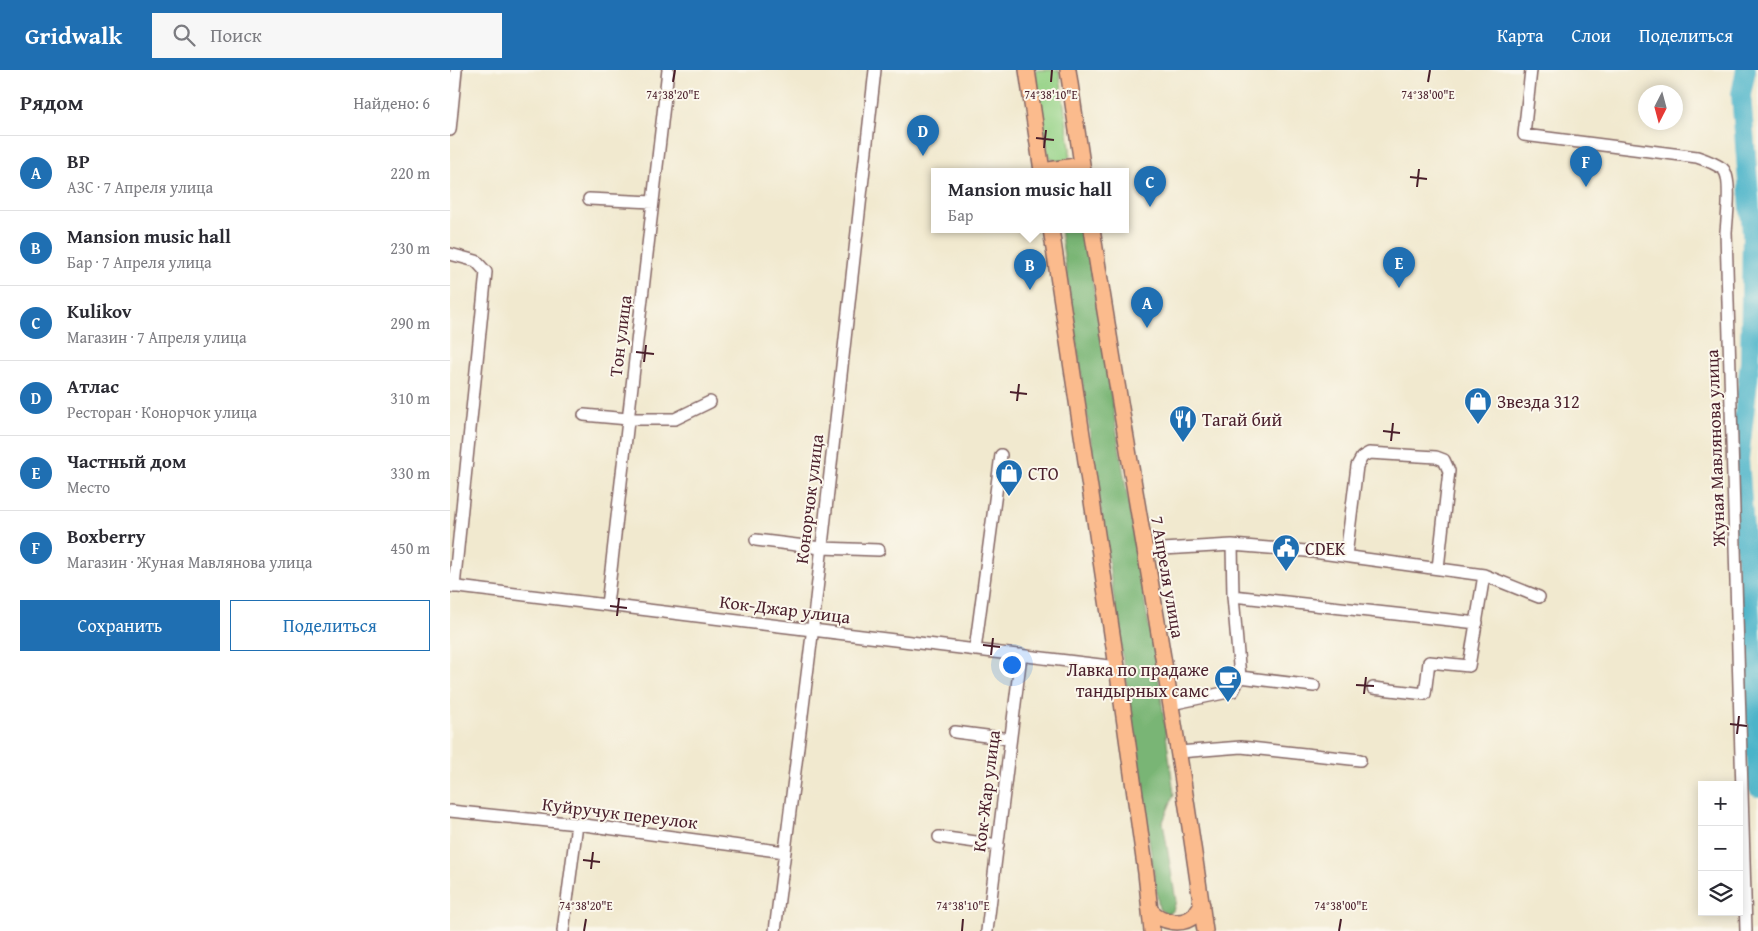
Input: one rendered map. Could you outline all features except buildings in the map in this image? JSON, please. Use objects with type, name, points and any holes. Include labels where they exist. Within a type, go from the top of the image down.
[{"type":"main road","points":[[1027,70],[1042,168]]},
{"type":"main road","points":[[1068,70],[1082,168]]},
{"type":"main road","points":[[1052,233],[1117,667],[1152,931]]},
{"type":"main road","name":"7 Апреля улица","points":[[1093,233],[1144,554],[1179,752],[1205,931]]},
{"type":"main road","points":[[1150,911],[1158,918],[1177,922],[1187,920],[1195,915],[1202,905]]},
{"type":"street","points":[[450,130],[456,70]]},
{"type":"street","name":"Тон улица","points":[[607,605],[668,70]]},
{"type":"street","name":"Конорчок улица","points":[[775,931],[812,630],[875,70]]},
{"type":"street","name":"Жуная Мавлянова улица","points":[[1531,70],[1524,135],[1697,157],[1714,163],[1724,170],[1728,179],[1727,242],[1746,931]]},
{"type":"street","points":[[589,199],[653,202]]},
{"type":"street","points":[[450,254],[476,260],[486,272],[452,586]]},
{"type":"street","points":[[584,415],[628,419],[675,419],[710,402]]},
{"type":"street","points":[[1346,556],[1357,466],[1362,457],[1369,453],[1436,457],[1444,460],[1450,471],[1438,568]]},
{"type":"street","points":[[975,650],[1001,455]]},
{"type":"street","points":[[756,540],[821,548],[880,550]]},
{"type":"street","points":[[1144,554],[1164,549],[1232,545],[1346,556],[1484,575],[1539,597]]},
{"type":"street","points":[[1171,704],[1233,691],[1240,677],[1233,596],[1232,545]]},
{"type":"street","points":[[1372,688],[1425,694],[1429,662],[1468,666],[1484,575]]},
{"type":"street","name":"Кок-Джар улица","points":[[452,586],[1117,667]]},
{"type":"street","points":[[1233,596],[1476,623]]},
{"type":"street","name":"Кок-Жар улица","points":[[987,931],[1021,655]]},
{"type":"street","points":[[1240,677],[1314,686]]},
{"type":"street","points":[[955,732],[1010,739]]},
{"type":"street","points":[[1179,752],[1241,747],[1360,760]]},
{"type":"street","name":"Куйручук переулок","points":[[450,811],[577,824],[784,852]]},
{"type":"street","points":[[563,931],[577,824]]},
{"type":"street","points":[[939,837],[998,845]]},
{"type":"green space","points":[[1035,70],[1059,70],[1070,147],[1070,156],[1065,161],[1058,162],[1050,158],[1047,150]]},
{"type":"green space","points":[[1061,233],[1085,233],[1159,681],[1174,794],[1163,822],[1176,901],[1173,911],[1166,914],[1159,909]]},
{"type":"waterway","points":[[1746,70],[1741,94],[1752,233],[1750,362],[1739,459],[1751,629],[1758,787]]},
{"type":"place","name":"Атлас","points":[[923,156]]},
{"type":"place","name":"Boxberry","points":[[1586,187]]},
{"type":"place","name":"Kulikov","points":[[1150,207]]},
{"type":"place","name":"Частный дом","points":[[1399,288]]},
{"type":"place","name":"Mansion music hall","points":[[1030,290]]},
{"type":"place","name":"BP","points":[[1147,328]]},
{"type":"place","name":"Звезда 312","points":[[1478,425]]},
{"type":"place","name":"Тагай бий","points":[[1183,443]]},
{"type":"place","name":"СТО","points":[[1009,497]]},
{"type":"place","name":"CDEK","points":[[1286,572]]},
{"type":"place","name":"Лавка по прадаже тандырных самс","points":[[1228,703]]}]
